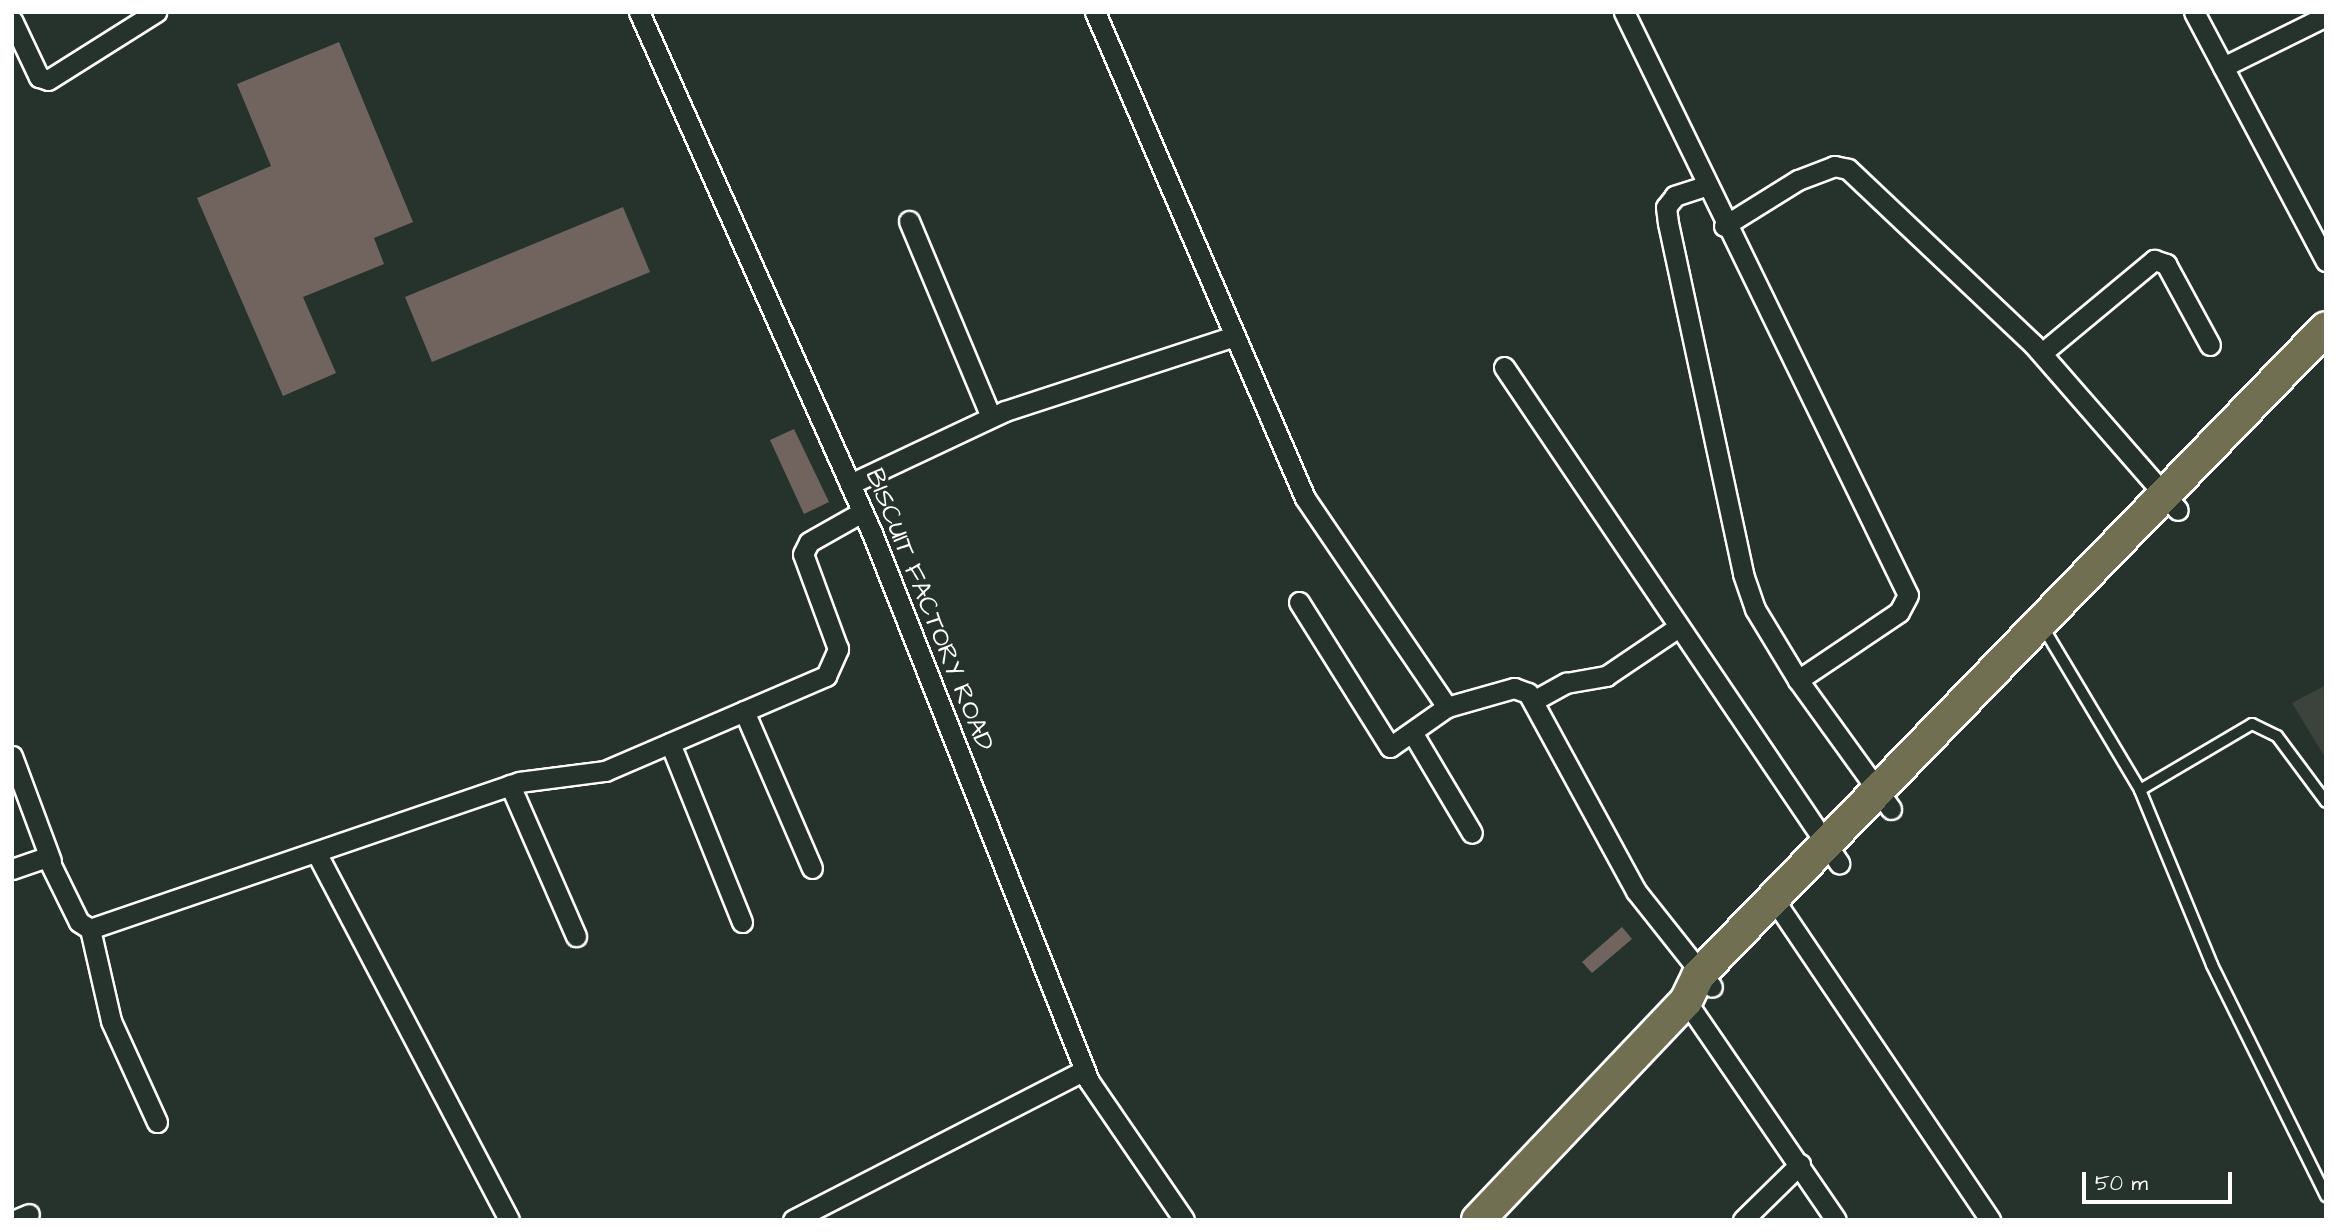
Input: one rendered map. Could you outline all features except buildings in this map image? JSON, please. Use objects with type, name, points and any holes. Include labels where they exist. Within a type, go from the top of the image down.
[{"type":"main road","points":[[1478,1220],[1699,988],[1781,909],[2171,502],[2326,328]]},
{"type":"main road","points":[[2171,502],[2326,352]]},
{"type":"street","points":[[12,20],[34,70],[48,79],[156,12]]},
{"type":"street","name":"BISCUIT FACTORY ROAD","points":[[639,12],[862,512],[1085,1070],[1184,1220]]},
{"type":"street","points":[[1095,12],[1231,337],[1296,482],[1447,707]]},
{"type":"street","points":[[1624,12],[1724,226],[1909,595],[1899,612],[1798,680]]},
{"type":"street","points":[[2193,12],[2326,261]]},
{"type":"street","points":[[2222,67],[2326,16]]},
{"type":"street","points":[[1724,226],[1798,180],[1833,166],[1848,169],[2042,353],[2171,502]]},
{"type":"street","points":[[1706,186],[1675,196],[1667,207],[1668,223],[1746,583],[1798,680],[1885,800]]},
{"type":"street","points":[[909,221],[991,417]]},
{"type":"street","points":[[2042,353],[2154,260],[2166,264],[2210,345]]},
{"type":"street","points":[[850,484],[991,417],[1231,337]]},
{"type":"street","points":[[1504,367],[1677,628],[1833,854]]},
{"type":"street","points":[[90,929],[317,854],[510,785],[590,775],[826,676],[836,664],[838,649],[803,554],[809,542],[862,512]]},
{"type":"street","points":[[1299,602],[1390,747],[1447,707],[1514,688],[1533,701],[1636,891],[1699,988],[1800,1164],[1836,1220]]},
{"type":"street","points":[[1533,701],[1566,683],[1606,676],[1677,628]]},
{"type":"street","points":[[744,711],[812,869]]},
{"type":"street","points":[[1412,732],[1472,832]]},
{"type":"street","points":[[670,743],[742,922]]},
{"type":"street","points":[[12,756],[51,861],[79,922],[90,929],[111,1021],[157,1122]]},
{"type":"street","points":[[510,785],[576,936]]},
{"type":"street","points":[[317,854],[509,1220]]},
{"type":"street","points":[[12,869],[41,857],[51,861]]},
{"type":"street","points":[[1781,909],[1990,1220]]},
{"type":"street","points":[[793,1220],[1085,1070]]},
{"type":"street","points":[[1743,1220],[1800,1164]]},
{"type":"lane","points":[[2046,633],[2140,790],[2211,965],[2326,1196]]},
{"type":"lane","points":[[2140,790],[2252,723],[2277,736],[2326,802]]},
{"type":"shaded area","points":[[2326,685],[2326,759],[2292,703]]}]
